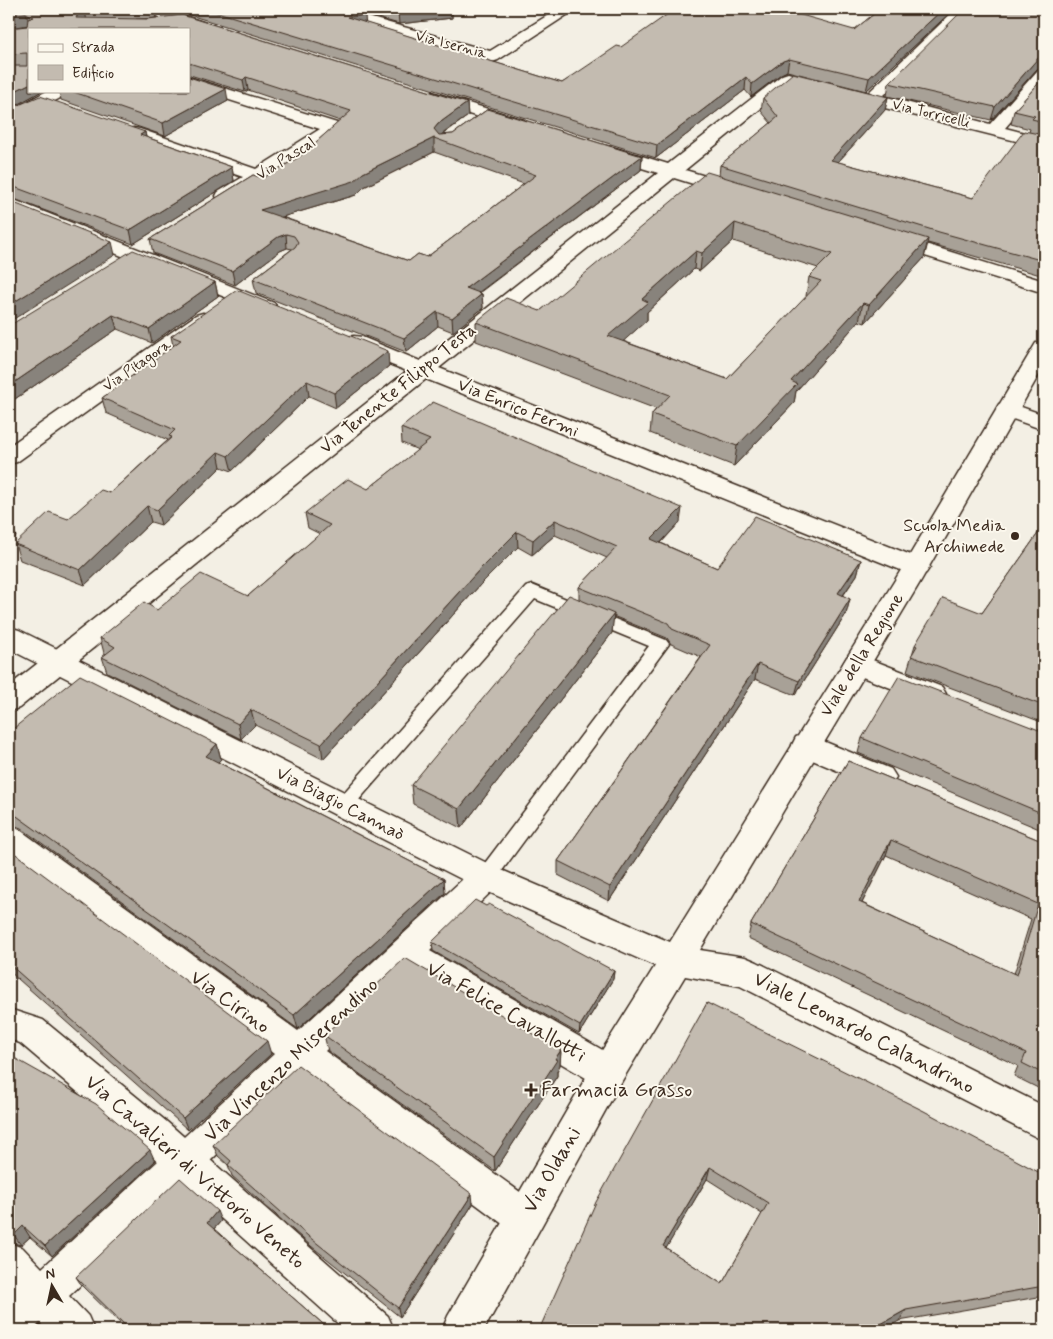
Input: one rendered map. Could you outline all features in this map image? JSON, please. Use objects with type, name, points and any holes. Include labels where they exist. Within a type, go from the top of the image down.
[{"type":"street","points":[[148,9],[185,26]]},
{"type":"street","name":"Via Isernia","points":[[323,9],[492,57],[568,9]]},
{"type":"street","points":[[870,99],[964,9]]},
{"type":"street","points":[[185,26],[208,13]]},
{"type":"street","points":[[153,25],[185,26],[219,31]]},
{"type":"street","points":[[994,130],[1044,73]]},
{"type":"street","name":"Via Tenente Filippo Testa","points":[[9,701],[670,171],[797,80]]},
{"type":"street","name":"Via Pascal","points":[[190,82],[334,128],[208,207]]},
{"type":"street","name":"Via Torricelli","points":[[834,90],[1044,143]]},
{"type":"street","points":[[419,93],[532,128]]},
{"type":"street","points":[[9,118],[42,101],[60,99]]},
{"type":"street","points":[[470,125],[485,114]]},
{"type":"street","points":[[117,127],[258,176]]},
{"type":"street","points":[[587,145],[745,194]]},
{"type":"street","points":[[9,224],[19,208],[134,254],[245,289],[284,314]]},
{"type":"street","points":[[876,235],[1044,287]]},
{"type":"street","name":"Via Pitagora","points":[[9,457],[245,289]]},
{"type":"street","name":"Via Enrico Fermi","points":[[339,336],[917,567]]},
{"type":"street","name":"Viale della Regione","points":[[677,960],[917,567],[1044,348]]},
{"type":"street","points":[[1007,409],[1044,423]]},
{"type":"street","name":"Via Biagio Cannaò","points":[[9,637],[486,877],[677,960]]},
{"type":"street","points":[[857,664],[955,702]]},
{"type":"street","points":[[806,746],[907,788]]},
{"type":"street","name":"Via Cirino","points":[[9,839],[525,1218]]},
{"type":"street","name":"Via Vincenzo Miserendino","points":[[9,1326],[486,877]]},
{"type":"street","name":"Via Felice Cavallotti","points":[[404,953],[608,1072]]},
{"type":"street","name":"Via Oldani","points":[[462,1330],[608,1072],[677,960]]},
{"type":"street","name":"Viale Leonardo Calandrino","points":[[677,960],[745,972],[1044,1124]]},
{"type":"street","name":"Via Cavalieri di Vittorio Veneto","points":[[16,1023],[184,1160],[374,1330]]},
{"type":"street","points":[[9,1262],[74,1330]]},
{"type":"lane","points":[[343,805],[532,591],[660,644],[486,877]]},
{"type":"building","points":[[9,9],[104,9],[85,10],[79,12],[76,18],[148,19],[182,15],[467,103],[438,124],[434,129],[439,135],[453,134],[488,109],[642,156],[466,288],[482,294],[452,318],[437,312],[404,338],[253,279],[295,247],[298,242],[294,236],[286,234],[278,237],[232,271],[150,239],[253,175],[263,178],[299,157],[351,111],[246,77],[243,80],[190,63],[190,28],[28,28],[28,84],[9,94],[9,66],[27,66],[27,53],[9,54],[9,28],[27,26],[28,19],[34,17],[26,13],[9,15]],"holes":[[[434,138],[536,175],[427,257],[418,254],[409,261],[260,210],[354,181],[363,173]]]},
{"type":"building","points":[[207,9],[341,9],[365,15],[347,17],[562,83],[617,46],[621,47],[675,9],[780,9],[854,30],[880,9],[943,9],[869,78],[789,59],[783,61],[752,84],[746,77],[657,145]]},
{"type":"building","points":[[388,9],[423,9],[398,12]]},
{"type":"building","points":[[964,9],[1044,9],[1044,55],[1040,56],[995,107],[889,83]]},
{"type":"building","points":[[793,73],[888,97],[831,160],[973,198],[1024,131],[1044,135],[1044,261],[939,232],[720,165],[778,117],[763,98]]},
{"type":"building","points":[[190,77],[226,89],[163,123],[74,92],[190,92]]},
{"type":"building","points":[[1044,77],[1044,122],[1032,119],[1035,116],[1014,111]]},
{"type":"building","points":[[40,96],[145,132],[140,135],[232,167],[130,230],[9,185],[9,109]]},
{"type":"building","points":[[707,172],[928,239],[869,305],[863,303],[791,381],[797,384],[737,446],[652,414],[670,395],[476,322],[506,298],[540,311]],"holes":[[[735,223],[832,254],[809,277],[821,281],[727,379],[608,336],[648,302],[642,299],[696,251],[702,253]]]},
{"type":"building","points":[[9,201],[112,242],[9,305]]},
{"type":"building","points":[[133,250],[215,282],[149,329],[113,315],[9,386],[9,325]]},
{"type":"building","points":[[237,290],[388,351],[334,393],[307,381],[228,456],[218,452],[157,510],[147,506],[80,570],[15,544],[49,512],[68,519],[101,490],[110,493],[172,437],[169,436],[175,430],[102,398],[181,340],[171,336]]},
{"type":"building","points":[[433,402],[682,508],[651,539],[717,568],[755,516],[861,560],[838,593],[850,599],[799,681],[758,664],[610,887],[558,861],[710,645],[672,629],[668,623],[579,587],[617,547],[555,520],[533,540],[517,532],[479,570],[321,744],[251,710],[238,724],[102,657],[115,647],[100,638],[144,602],[157,610],[201,574],[248,596],[330,525],[305,513],[348,479],[368,489],[430,440],[401,428]]},
{"type":"building","points":[[1044,525],[1044,706],[911,656],[917,646],[915,645],[943,598],[982,613]]},
{"type":"building","points":[[569,595],[614,614],[459,809],[411,785]]},
{"type":"building","points":[[80,675],[217,744],[206,756],[444,879],[294,1015],[9,812],[9,732]]},
{"type":"building","points":[[899,676],[1044,732],[1044,814],[862,738]]},
{"type":"building","points":[[848,761],[1044,842],[1044,1074],[1022,1063],[1026,1053],[751,924]],"holes":[[[891,840],[1038,904],[1017,975],[859,902]]]},
{"type":"building","points":[[9,849],[267,1041],[183,1118],[9,964]]},
{"type":"building","points":[[475,900],[486,906],[489,904],[614,971],[580,1026],[432,942]]},
{"type":"building","points":[[405,958],[561,1050],[555,1059],[557,1060],[494,1157],[324,1035]]},
{"type":"building","points":[[707,1003],[924,1111],[1044,1175],[1044,1244],[1042,1251],[1044,1252],[1044,1286],[906,1310],[870,1330],[539,1330],[596,1202]],"holes":[[[710,1167],[768,1203],[722,1284],[663,1246]]]},
{"type":"building","points":[[9,1055],[96,1104],[150,1150],[45,1246],[23,1226],[14,1235],[9,1234]]},
{"type":"building","points":[[298,1065],[472,1194],[398,1308],[308,1236],[228,1165],[231,1161],[213,1145]]},
{"type":"building","points":[[180,1178],[217,1211],[207,1223],[330,1330],[130,1330],[76,1277]]},
{"type":"place","name":"Scuola Media Archimede","points":[[1015,536]]},
{"type":"place","name":"Farmacia Grasso","points":[[531,1090]]}]
